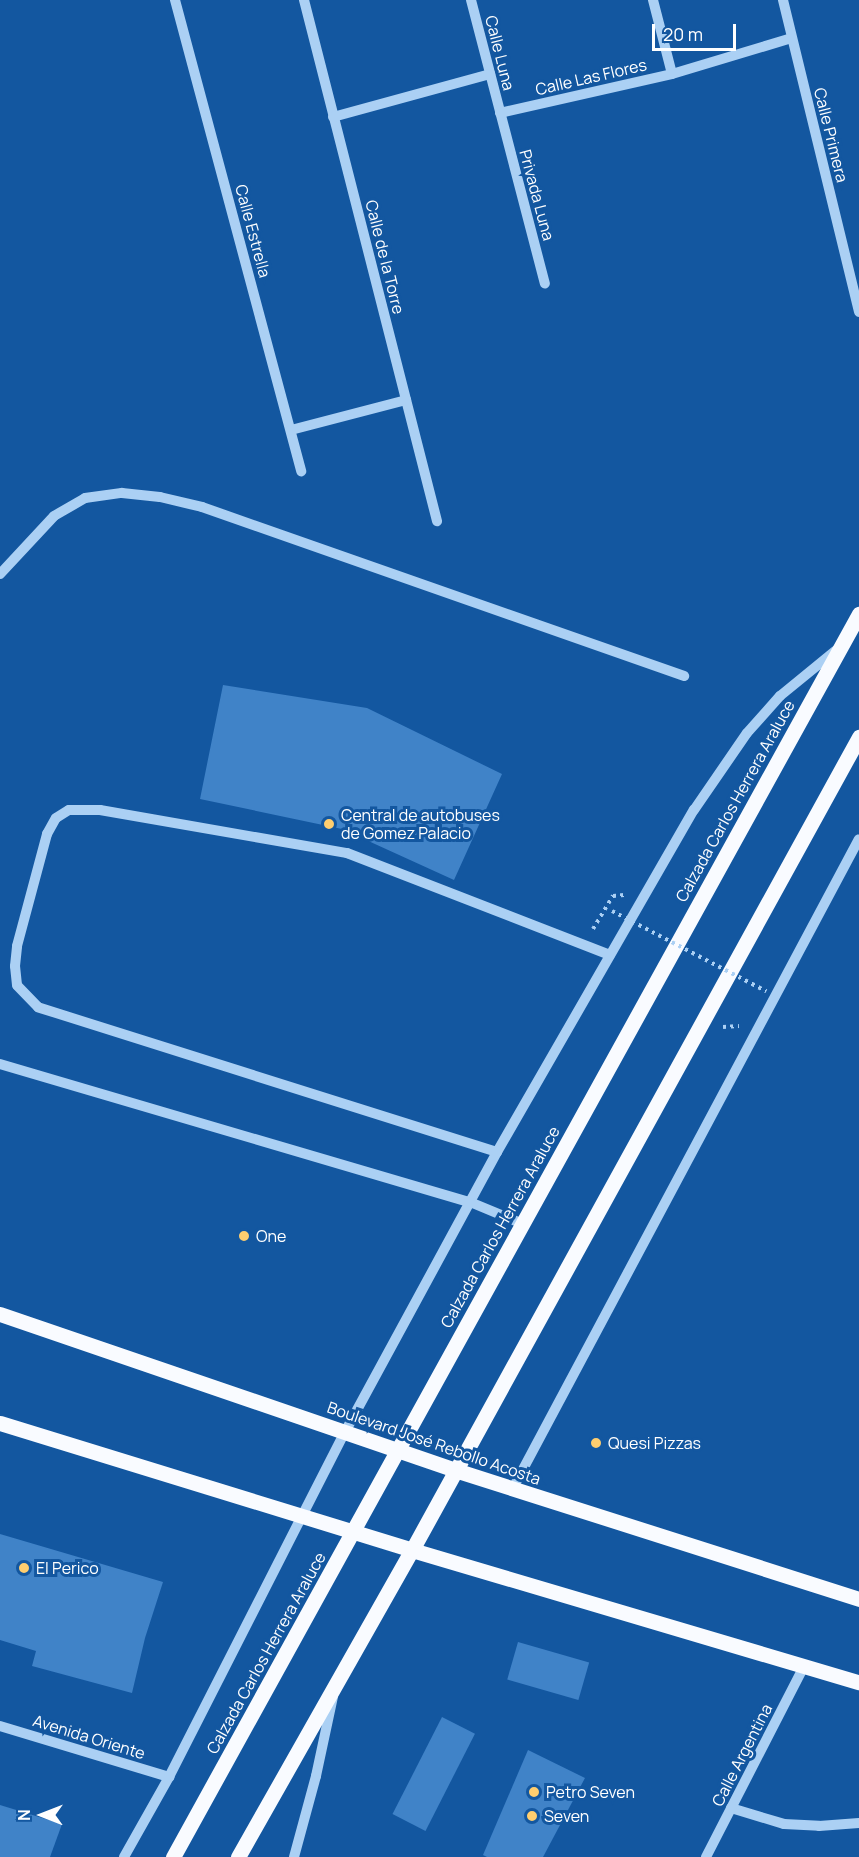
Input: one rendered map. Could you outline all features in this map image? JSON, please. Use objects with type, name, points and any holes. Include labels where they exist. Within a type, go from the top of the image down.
[{"type":"main road","name":"Calzada Carlos Herrera Araluce","points":[[173,1857],[859,614]]},
{"type":"main road","points":[[238,1857],[412,1550],[859,737]]},
{"type":"main road","name":"Boulevard José Rebollo Acosta","points":[[0,1314],[455,1470],[859,1599]]},
{"type":"main road","points":[[0,1423],[412,1550],[859,1682]]},
{"type":"street","name":"Calle Estrella","points":[[175,0],[301,471]]},
{"type":"street","name":"Calle de la Torre","points":[[304,0],[437,521]]},
{"type":"street","name":"Calle Luna","points":[[471,0],[500,114]]},
{"type":"street","points":[[653,0],[672,74]]},
{"type":"street","name":"Calle Primera","points":[[783,0],[859,312]]},
{"type":"street","name":"Calle Las Flores","points":[[500,114],[672,74],[792,38]]},
{"type":"street","points":[[333,117],[490,74]]},
{"type":"street","name":"Privada Luna","points":[[500,114],[545,284]]},
{"type":"street","points":[[291,430],[406,400]]},
{"type":"street","points":[[0,574],[54,516],[86,498],[122,493],[160,497],[202,507],[684,676]]},
{"type":"street","points":[[124,1857],[169,1777],[345,1432],[497,1152],[694,810],[741,741],[780,696],[843,645]]},
{"type":"street","points":[[497,1152],[38,1007],[17,985],[15,966],[17,946],[47,834],[56,818],[69,810],[100,810],[347,853],[610,955]]},
{"type":"street","points":[[513,1488],[859,839]]},
{"type":"street","points":[[0,1064],[470,1202],[523,1224]]},
{"type":"street","name":"Calle Argentina","points":[[706,1857],[804,1666]]},
{"type":"street","points":[[294,1857],[316,1776],[337,1679]]},
{"type":"street","name":"Avenida Oriente","points":[[0,1726],[169,1777]]},
{"type":"street","points":[[731,1808],[784,1824],[819,1826],[859,1823]]},
{"type":"path","points":[[589,936],[613,896]]},
{"type":"path","points":[[607,921],[612,911],[766,991]]},
{"type":"building","points":[[223,685],[367,708],[502,774],[454,880],[342,829],[200,799]]},
{"type":"building","points":[[0,1534],[163,1582],[145,1638],[132,1693],[32,1666],[36,1651],[0,1640]]},
{"type":"building","points":[[518,1642],[589,1662],[578,1700],[507,1679]]},
{"type":"building","points":[[442,1717],[475,1734],[425,1831],[393,1814]]},
{"type":"building","name":"Seven","points":[[528,1750],[585,1778],[543,1857],[487,1857],[483,1855]]},
{"type":"building","points":[[0,1805],[62,1824],[50,1857],[0,1857]]},
{"type":"place","name":"Central de autobuses de Gomez Palacio","points":[[329,824]]},
{"type":"place","name":"One","points":[[244,1236]]},
{"type":"place","name":"Quesi Pizzas","points":[[596,1443]]},
{"type":"place","name":"El Perico","points":[[24,1568]]},
{"type":"place","name":"Petro Seven","points":[[534,1792]]},
{"type":"place","name":"Seven","points":[[532,1816]]}]
